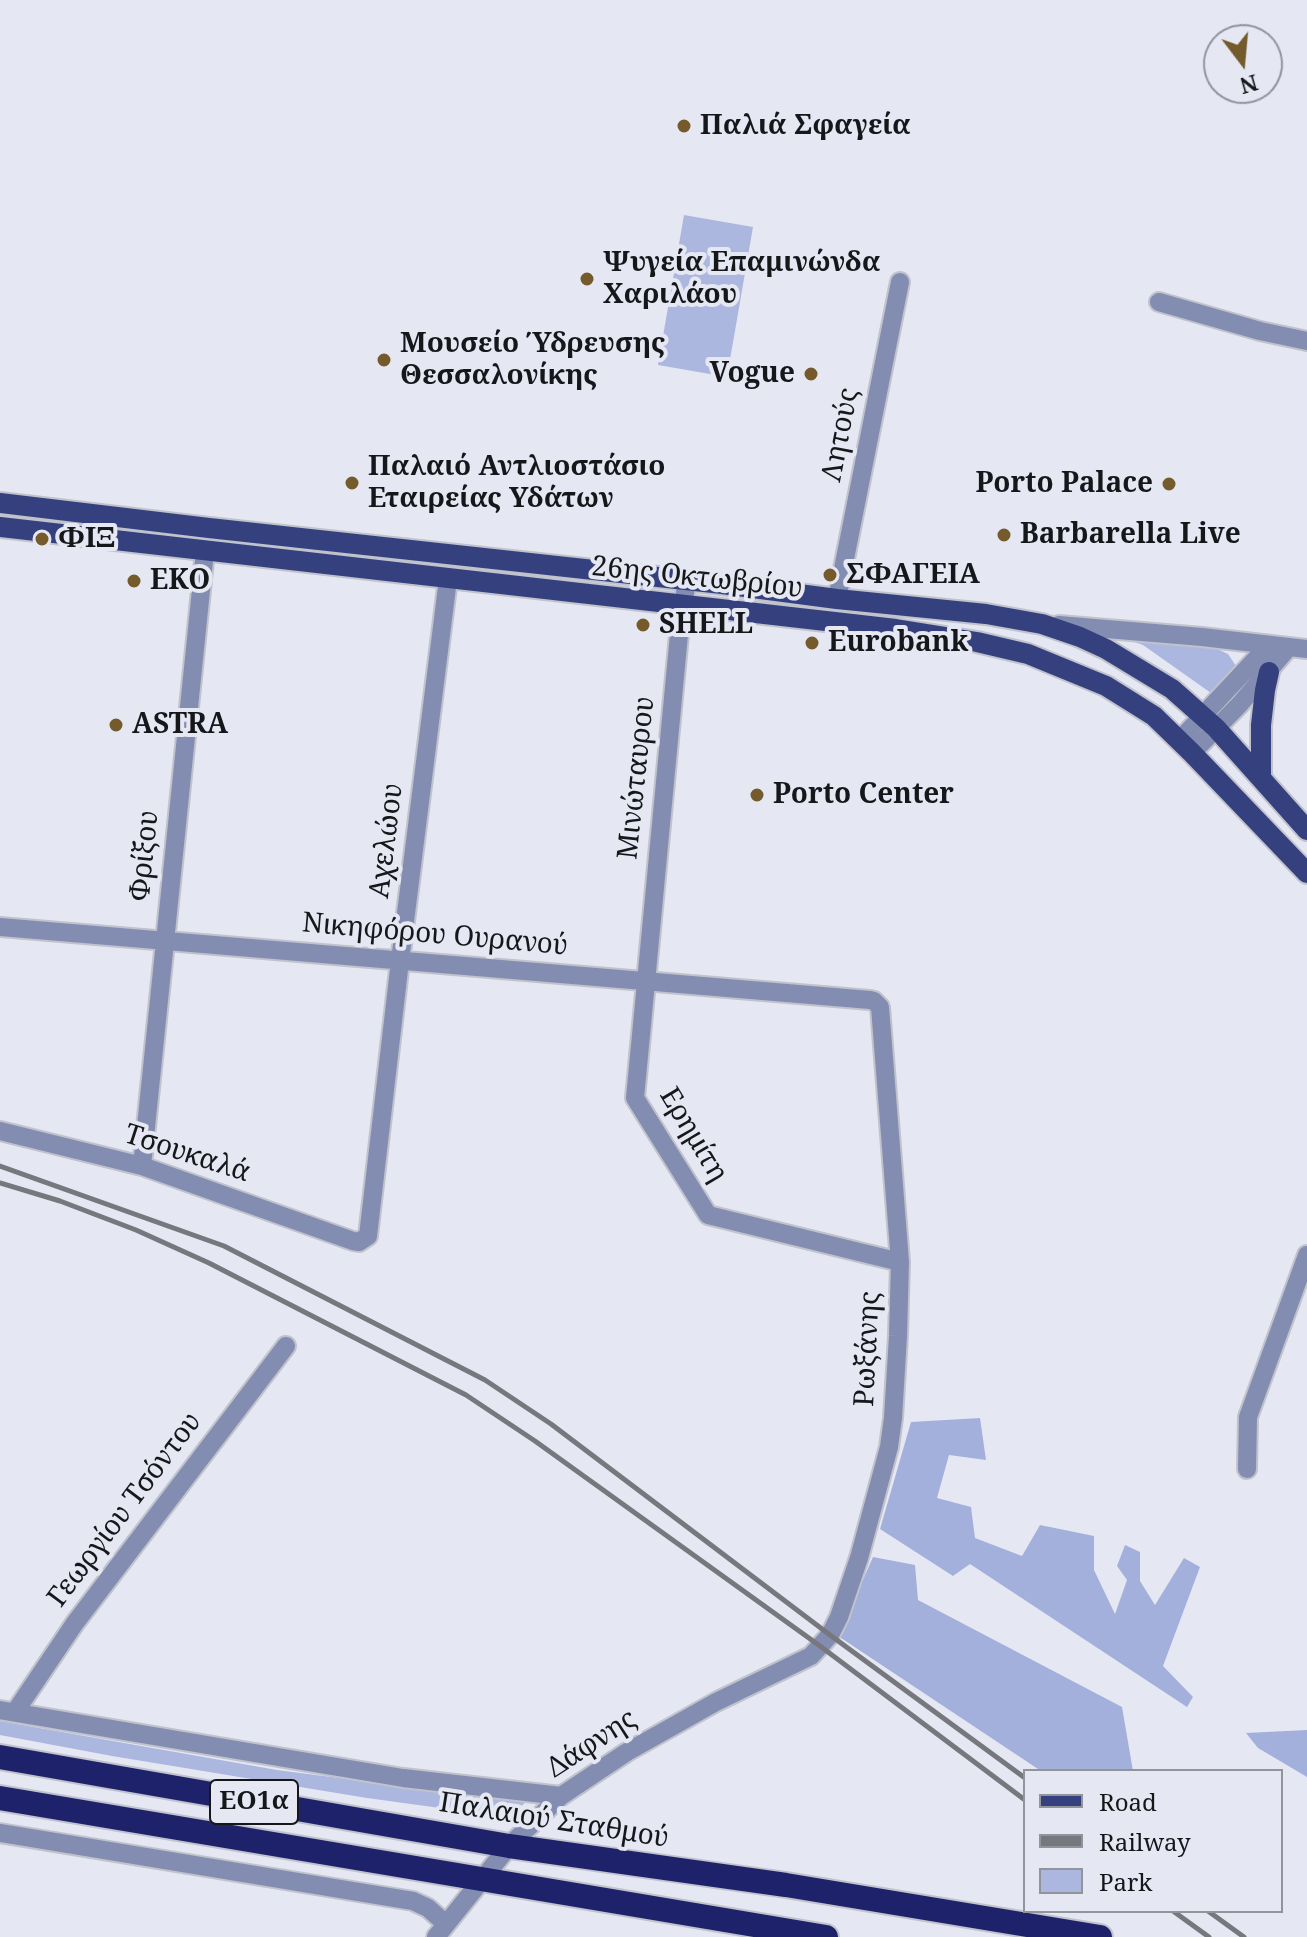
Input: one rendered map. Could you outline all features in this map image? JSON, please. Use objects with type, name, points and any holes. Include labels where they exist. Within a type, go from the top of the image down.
[{"type":"highway","name":"Παλαιού Σταθμού","points":[[0,1757],[509,1846],[786,1885],[1100,1937]]},
{"type":"highway","name":"ΕΟ1α","points":[[0,1798],[826,1937]]},
{"type":"main road","name":"26ης Οκτωβρίου","points":[[0,503],[986,614],[1042,624],[1106,649],[1172,689],[1210,722],[1307,830]]},
{"type":"main road","name":"26ης Οκτωβρίου","points":[[0,527],[896,629],[1028,654],[1106,686],[1154,716],[1307,873]]},
{"type":"main road","points":[[1261,778],[1260,743],[1269,672]]},
{"type":"street","name":"Λητούς","points":[[837,599],[900,282]]},
{"type":"street","points":[[1159,302],[1307,341]]},
{"type":"street","name":"Φρίξου","points":[[142,1166],[205,551]]},
{"type":"street","name":"Αχελώου","points":[[353,1241],[364,1240],[369,1231],[448,579]]},
{"type":"street","name":"Μινώταυρου","points":[[646,981],[687,581]]},
{"type":"street","points":[[1042,624],[1298,648]]},
{"type":"street","points":[[1210,722],[1269,645]]},
{"type":"street","points":[[1185,747],[1298,648]]},
{"type":"street","name":"Νικηφόρου Ουρανού","points":[[0,927],[866,1000]]},
{"type":"street","name":"Ερημίτη","points":[[646,981],[635,1098],[708,1215],[900,1262]]},
{"type":"street","name":"Ρωξάνης","points":[[777,1673],[811,1656],[830,1635],[839,1617],[859,1558],[889,1447],[893,1418],[900,1262],[881,1011],[877,1003],[866,1000]]},
{"type":"street","name":"Τσουκαλά","points":[[0,1131],[142,1166],[353,1241]]},
{"type":"street","points":[[1247,1469],[1248,1417],[1307,1255]]},
{"type":"street","name":"Γεωργίου Τσόντου","points":[[7,1711],[286,1346]]},
{"type":"street","name":"Δάφνης","points":[[441,1931],[509,1846],[561,1796],[627,1752],[716,1702],[777,1673]]},
{"type":"street","points":[[7,1711],[403,1778],[561,1796]]},
{"type":"street","points":[[0,1833],[413,1901],[428,1908],[441,1931]]},
{"type":"green space","points":[[684,215],[753,227],[727,377],[658,365]]},
{"type":"green space","points":[[1131,637],[1215,648],[1228,654],[1238,669],[1211,693],[1143,645],[1129,640]]},
{"type":"green space","points":[[0,1721],[277,1770],[526,1802],[505,1815],[367,1798],[0,1735]]},
{"type":"shaded area","points":[[980,1418],[986,1460],[949,1455],[937,1498],[971,1507],[975,1538],[1022,1556],[1040,1525],[1094,1536],[1094,1570],[1115,1614],[1127,1580],[1117,1566],[1125,1545],[1140,1552],[1140,1581],[1155,1605],[1184,1558],[1200,1567],[1163,1666],[1193,1697],[1187,1707],[970,1564],[953,1576],[880,1529],[911,1422]]},
{"type":"shaded area","points":[[873,1557],[915,1565],[918,1600],[1122,1707],[1133,1769],[1038,1769],[838,1636]]},
{"type":"shaded area","points":[[1307,1730],[1307,1777],[1258,1748],[1246,1733]]},
{"type":"railway","points":[[0,1166],[224,1246],[485,1380],[551,1424],[1023,1777]]},
{"type":"railway","points":[[0,1183],[60,1201],[136,1230],[209,1263],[466,1395],[820,1646],[1023,1798]]},
{"type":"railway","points":[[1176,1913],[1209,1937]]},
{"type":"railway","points":[[1211,1913],[1244,1937]]},
{"type":"place","name":"Παλιά Σφαγεία","points":[[684,126]]},
{"type":"place","name":"Ψυγεία Επαμινώνδα Χαριλάου","points":[[587,279]]},
{"type":"place","name":"Μουσείο Ύδρευσης Θεσσαλονίκης","points":[[384,360]]},
{"type":"place","name":"Vogue","points":[[811,374]]},
{"type":"place","name":"Παλαιό Αντλιοστάσιο Εταιρείας Υδάτων","points":[[352,483]]},
{"type":"place","name":"Porto Palace","points":[[1169,484]]},
{"type":"place","name":"Barbarella Live","points":[[1004,535]]},
{"type":"place","name":"ΦΙΞ","points":[[42,539]]},
{"type":"place","name":"ΣΦΑΓΕΙΑ","points":[[830,575]]},
{"type":"place","name":"EKO","points":[[134,581]]},
{"type":"place","name":"SHELL","points":[[643,625]]},
{"type":"place","name":"Eurobank","points":[[812,643]]},
{"type":"place","name":"ASTRA","points":[[116,725]]},
{"type":"place","name":"Porto Center","points":[[757,795]]}]
